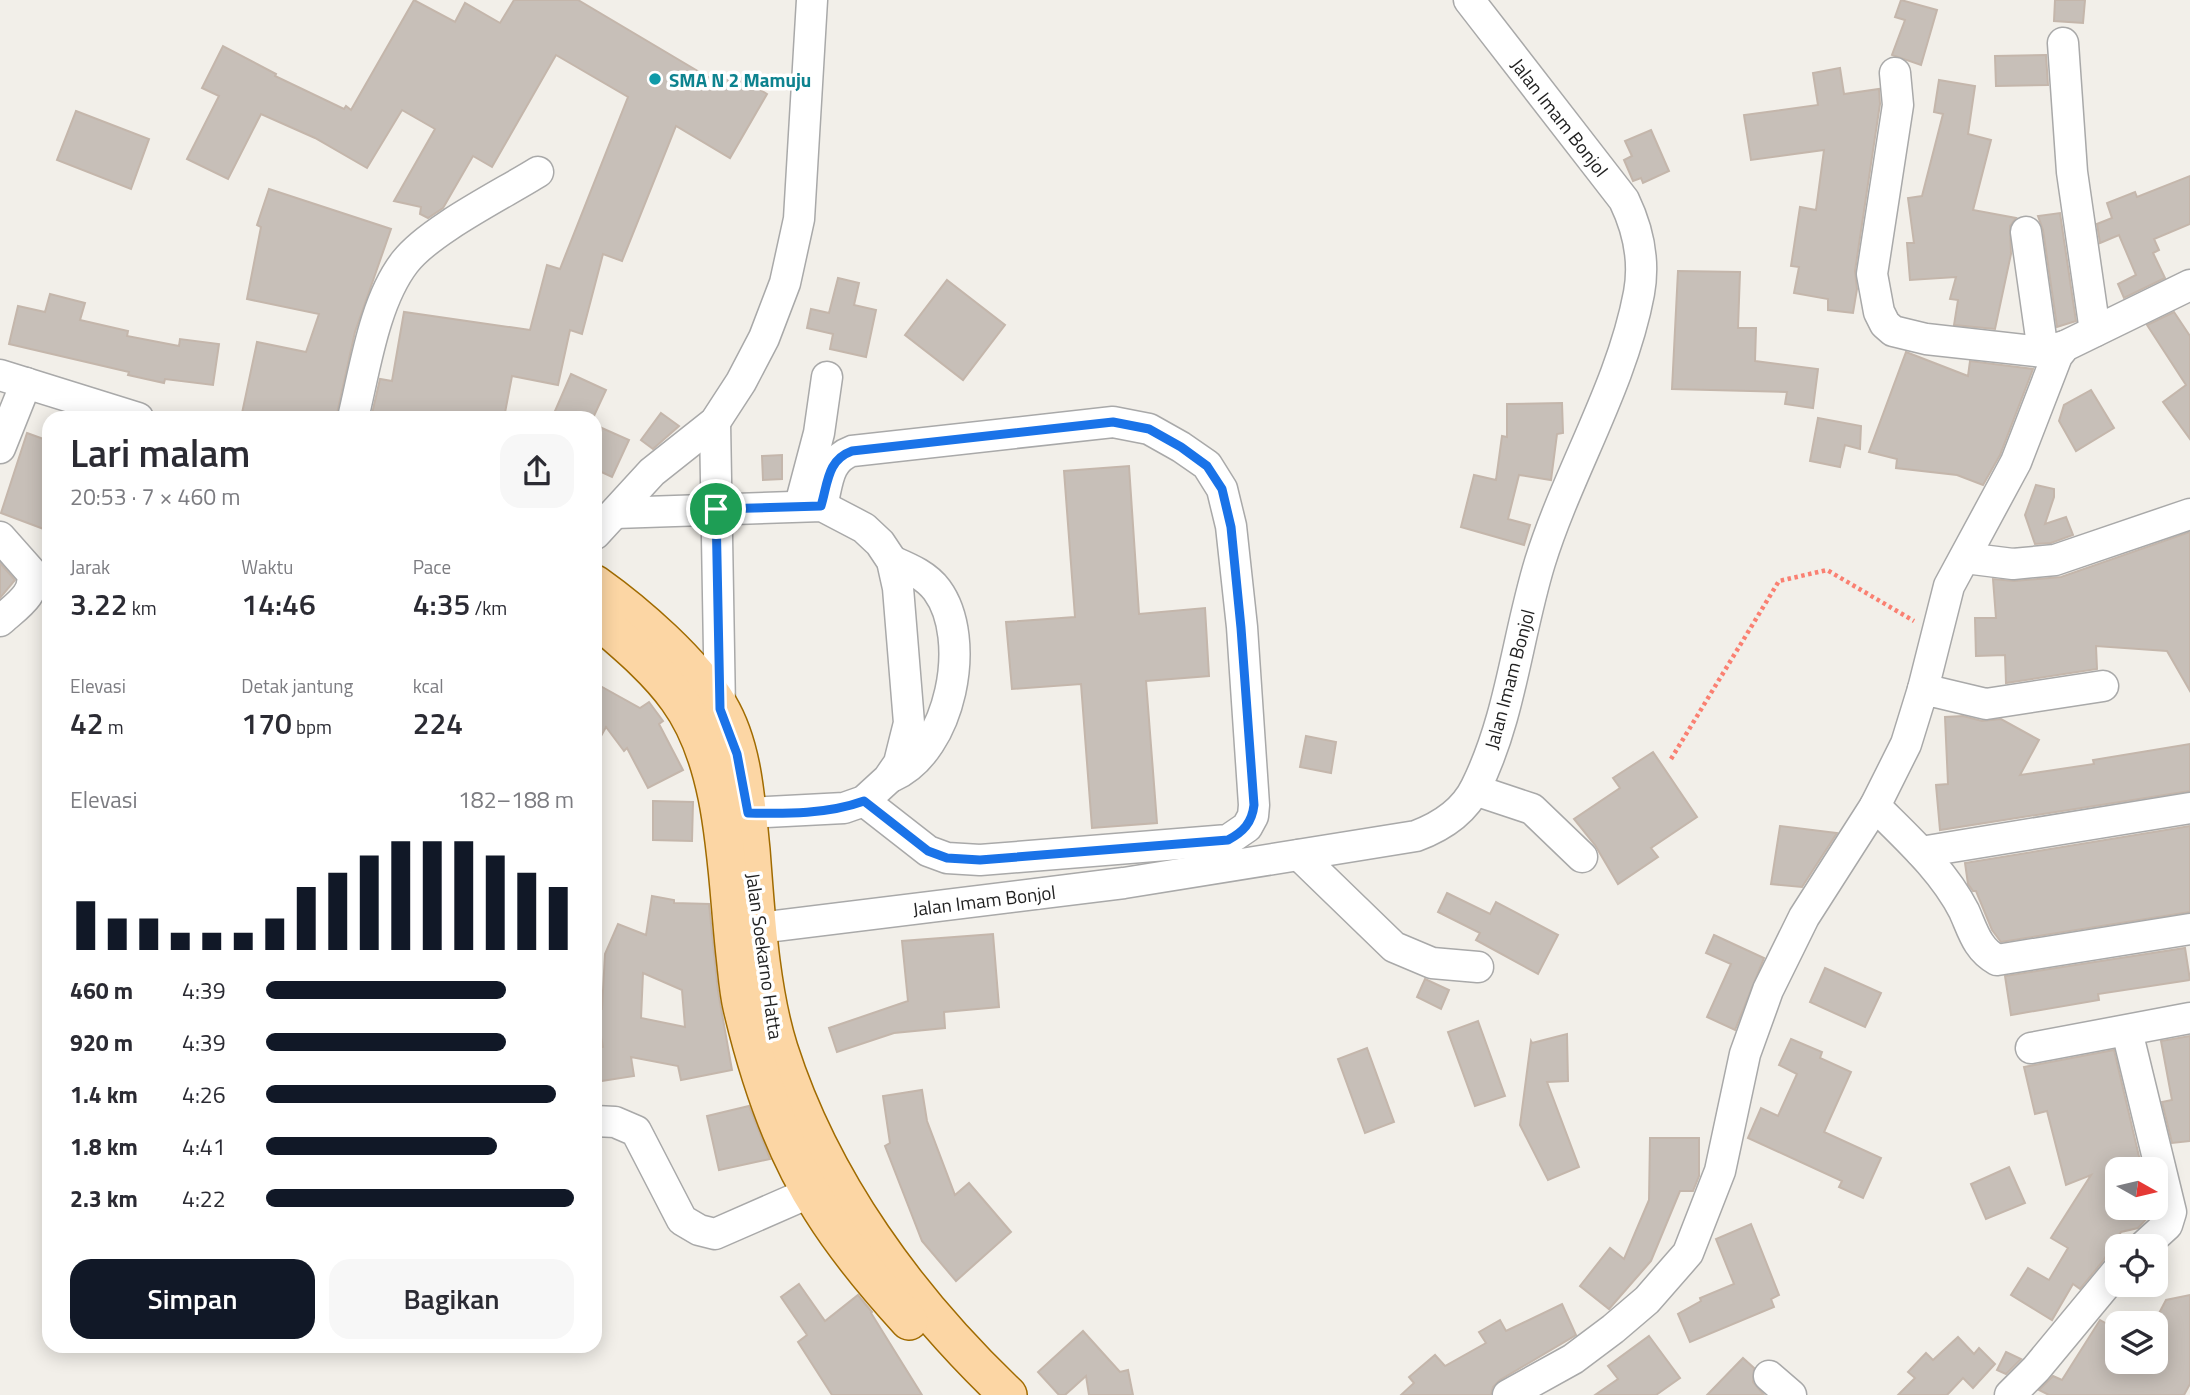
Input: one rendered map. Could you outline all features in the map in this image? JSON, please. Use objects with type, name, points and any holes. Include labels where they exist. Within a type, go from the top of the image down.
[{"type":"main road","name":"Jalan Soekarno Hatta","points":[[602,589],[615,598],[701,680],[720,709],[737,754],[748,813],[746,930],[741,1003],[754,1054],[774,1113],[811,1192],[873,1282],[943,1360],[980,1395]]},
{"type":"main road","name":"Jalan Soekarno Hatta","points":[[602,623],[649,667],[677,698],[692,720],[704,750],[746,930],[768,997],[779,1048],[797,1098],[828,1163],[853,1209],[916,1296],[973,1362],[1008,1395]]},
{"type":"street","points":[[605,523],[652,472],[715,422],[741,382],[764,338],[785,283],[800,219],[812,0]]},
{"type":"street","name":"Jalan Imam Bonjol","points":[[746,930],[1124,883],[1416,836],[1436,829],[1454,815],[1475,790],[1501,726],[1540,565],[1630,329],[1640,291],[1640,253],[1636,226],[1624,200],[1469,0]]},
{"type":"street","points":[[2063,43],[2072,172],[2095,331]]},
{"type":"street","points":[[1895,73],[1898,105],[1872,274],[1879,312],[1892,331],[1926,339],[2054,349],[2185,297]]},
{"type":"street","points":[[355,411],[382,304],[406,261],[430,238],[538,173]]},
{"type":"street","points":[[1508,1395],[1573,1359],[1613,1329],[1647,1300],[1688,1254],[1720,1171],[1745,1054],[1768,990],[1804,917],[1875,806],[1906,744],[1949,586],[2015,462],[2050,373],[2054,349],[2026,232]]},
{"type":"street","points":[[811,506],[827,377]]},
{"type":"street","points":[[0,448],[13,379],[116,411]]},
{"type":"street","points":[[715,422],[720,709]]},
{"type":"street","points":[[811,506],[834,461],[840,455],[852,451],[1113,422],[1149,429],[1207,466],[1222,489],[1231,527],[1254,805],[1253,816],[1239,835],[1228,840],[1186,845],[980,860],[947,858],[928,851],[864,801]]},
{"type":"street","points":[[605,523],[716,509],[811,506],[864,528],[880,543],[892,561],[898,589],[909,723],[899,763],[888,779],[864,801],[844,808],[748,813]]},
{"type":"street","points":[[1965,558],[2013,564],[2055,560],[2190,514]]},
{"type":"street","points":[[0,537],[34,579],[26,596],[0,621]]},
{"type":"street","points":[[888,779],[906,770],[930,746],[948,705],[953,647],[944,604],[936,590],[923,576],[892,561]]},
{"type":"street","points":[[1923,689],[1986,704],[2103,686]]},
{"type":"street","points":[[1475,790],[1532,808],[1582,858]]},
{"type":"street","points":[[1875,806],[1921,852],[1952,891],[1983,951],[1997,960],[2190,929]]},
{"type":"street","points":[[1921,852],[2190,808]]},
{"type":"street","points":[[1299,855],[1394,947],[1432,962],[1478,967]]},
{"type":"street","points":[[2031,1048],[2190,1018]]},
{"type":"street","points":[[2127,1031],[2171,1212],[2167,1225],[2157,1234]]},
{"type":"street","points":[[602,1121],[615,1122],[636,1131],[682,1220],[699,1230],[715,1234],[811,1192]]},
{"type":"street","points":[[2010,1395],[2036,1369],[2105,1286]]},
{"type":"path","points":[[1671,759],[1779,581],[1826,570],[1936,634]]},
{"type":"building","points":[[414,0],[455,22],[465,3],[500,23],[514,0],[578,0],[723,86],[732,72],[767,94],[730,158],[676,126],[622,261],[603,254],[582,334],[570,330],[558,385],[512,376],[505,411],[373,411],[380,379],[392,381],[404,312],[530,330],[547,265],[560,269],[628,97],[556,55],[492,167],[473,156],[443,208],[428,218],[420,214],[421,207],[394,201],[435,129],[402,110],[367,168],[315,138],[261,114],[228,179],[187,159],[219,96],[202,88],[223,46],[276,74],[275,76],[351,110]]},
{"type":"building","points":[[1901,0],[1937,10],[1921,65],[1892,55],[1905,20],[1895,17]]},
{"type":"building","points":[[2055,0],[2085,0],[2083,23],[2054,21]]},
{"type":"building","points":[[2046,55],[2048,85],[1996,86],[1995,56]]},
{"type":"building","points":[[1840,68],[1844,94],[1879,89],[1880,104],[1855,271],[1857,289],[1853,313],[1828,310],[1828,299],[1794,293],[1799,267],[1791,266],[1800,207],[1816,210],[1824,150],[1751,160],[1744,115],[1818,105],[1813,73]]},
{"type":"building","points":[[1939,80],[1975,86],[1968,134],[1991,140],[1973,210],[2016,218],[2010,226],[2011,254],[1995,329],[1954,325],[1958,300],[1950,299],[1956,277],[1910,280],[1907,243],[1914,243],[1908,198],[1922,196],[1943,114],[1934,112]]},
{"type":"building","points":[[76,111],[149,139],[131,189],[57,160]]},
{"type":"building","points":[[1651,130],[1669,171],[1643,183],[1641,178],[1633,181],[1624,160],[1632,156],[1625,141]]},
{"type":"building","points":[[2190,176],[2190,224],[2154,239],[2159,250],[2153,253],[2165,278],[2124,298],[2118,284],[2136,275],[2119,235],[2100,243],[2097,224],[2112,218],[2107,203],[2135,192],[2137,197]]},
{"type":"building","points":[[269,189],[391,229],[355,332],[338,411],[242,411],[257,342],[306,352],[319,314],[247,299],[261,227],[257,225]]},
{"type":"building","points":[[2060,213],[2076,321],[2057,327],[2043,230],[2038,216]]},
{"type":"building","points":[[1678,271],[1740,272],[1738,328],[1756,328],[1755,361],[1818,369],[1813,408],[1785,404],[1787,392],[1672,389]]},
{"type":"building","points":[[838,278],[859,283],[854,305],[876,310],[866,357],[830,349],[833,334],[807,328],[811,309],[829,313]]},
{"type":"building","points":[[947,280],[1005,325],[963,380],[905,335]]},
{"type":"building","points":[[50,294],[85,303],[80,320],[128,331],[127,336],[179,346],[180,339],[219,344],[213,385],[165,379],[164,383],[128,375],[129,372],[9,344],[18,306],[45,312]]},
{"type":"building","points":[[2174,312],[2190,336],[2190,439],[2163,402],[2186,385],[2147,325]]},
{"type":"building","points":[[1906,352],[1968,376],[1970,361],[2033,369],[2000,455],[1983,485],[1957,475],[1896,468],[1897,459],[1869,452]]},
{"type":"building","points":[[571,374],[606,390],[596,411],[555,411]]},
{"type":"building","points":[[2091,390],[2114,428],[2076,451],[2059,421],[2064,405]]},
{"type":"building","points":[[1562,403],[1563,433],[1557,434],[1551,480],[1519,475],[1508,519],[1530,525],[1524,545],[1461,527],[1474,475],[1496,480],[1502,436],[1507,437],[1507,404]]},
{"type":"building","points":[[661,413],[679,426],[653,449],[641,440]]},
{"type":"building","points":[[1818,418],[1861,426],[1860,449],[1845,445],[1840,467],[1810,461]]},
{"type":"building","points":[[602,428],[629,440],[612,477],[602,472]]},
{"type":"building","points":[[27,433],[42,438],[42,528],[1,513]]},
{"type":"building","points":[[782,455],[782,479],[763,480],[762,456]]},
{"type":"building","points":[[1129,466],[1139,614],[1205,608],[1209,676],[1146,681],[1157,823],[1092,828],[1081,684],[1012,689],[1006,622],[1075,617],[1064,471]]},
{"type":"building","points":[[2036,485],[2054,489],[2045,524],[2066,517],[2073,535],[2051,543],[2035,544],[2025,515]]},
{"type":"building","points":[[2190,532],[2190,691],[2167,651],[2096,646],[2097,669],[2006,683],[2005,655],[1976,656],[1975,618],[1996,618],[1993,579],[2014,581],[2061,577]]},
{"type":"building","points":[[0,563],[15,580],[0,598]]},
{"type":"building","points":[[602,687],[640,708],[649,702],[663,721],[659,724],[683,770],[648,788],[627,748],[624,751],[606,727],[602,734]]},
{"type":"building","points":[[1963,716],[1982,721],[2001,719],[2039,740],[2020,775],[2094,764],[2093,760],[2190,744],[2190,791],[1940,830],[1936,785],[1948,784],[1945,717]]},
{"type":"building","points":[[1306,736],[1336,742],[1331,773],[1300,767]]},
{"type":"building","points":[[1653,752],[1697,817],[1651,848],[1658,857],[1618,884],[1595,845],[1574,819],[1620,788],[1613,778]]},
{"type":"building","points":[[653,801],[693,802],[692,841],[653,840]]},
{"type":"building","points":[[1780,826],[1837,833],[1802,887],[1771,884]]},
{"type":"building","points":[[2190,826],[2190,912],[2001,942],[1992,930],[1976,891],[1968,884],[1965,863]]},
{"type":"building","points":[[1447,893],[1490,914],[1496,902],[1558,935],[1538,974],[1476,940],[1480,933],[1438,912]]},
{"type":"building","points":[[652,896],[674,900],[674,903],[709,904],[718,991],[732,1070],[681,1080],[678,1066],[631,1057],[634,1076],[602,1081],[605,954],[618,924],[646,935]],"holes":[[[643,973],[682,990],[685,1027],[641,1018]]]},
{"type":"building","points":[[993,934],[999,1007],[944,1012],[945,1028],[894,1033],[837,1052],[829,1028],[908,1001],[902,941]]},
{"type":"building","points":[[1714,935],[1764,958],[1735,1030],[1707,1017],[1731,964],[1706,953]]},
{"type":"building","points":[[2185,948],[2190,980],[2098,994],[2099,1000],[2011,1015],[2005,976]]},
{"type":"building","points":[[1825,968],[1881,993],[1865,1027],[1810,1002]]},
{"type":"building","points":[[1425,979],[1449,990],[1441,1009],[1417,997]]},
{"type":"building","points":[[1478,1021],[1505,1096],[1475,1106],[1448,1032]]},
{"type":"building","points":[[1567,1034],[1568,1081],[1547,1082],[1579,1167],[1548,1180],[1520,1125],[1531,1041],[1532,1043]]},
{"type":"building","points":[[2190,1036],[2190,1141],[2172,1143],[2162,1102],[2172,1100],[2161,1041]]},
{"type":"building","points":[[1791,1039],[1822,1052],[1820,1058],[1851,1072],[1824,1132],[1881,1158],[1863,1198],[1839,1187],[1842,1181],[1748,1138],[1761,1108],[1778,1116],[1797,1074],[1779,1065]]},
{"type":"building","points":[[1367,1048],[1394,1122],[1365,1133],[1338,1059]]},
{"type":"building","points":[[2114,1050],[2139,1157],[2105,1157],[2105,1220],[2145,1220],[2138,1228],[2120,1234],[2105,1234],[2105,1258],[2080,1289],[2073,1284],[2052,1320],[2011,1295],[2028,1268],[2049,1280],[2068,1248],[2051,1238],[2091,1175],[2066,1185],[2047,1111],[2035,1114],[2024,1067]]},
{"type":"building","points":[[922,1090],[927,1121],[955,1195],[969,1183],[1011,1232],[956,1281],[922,1241],[885,1146],[890,1143],[883,1096]]},
{"type":"building","points":[[749,1106],[770,1159],[719,1170],[707,1116]]},
{"type":"building","points":[[1650,1138],[1699,1138],[1699,1176],[1693,1191],[1680,1191],[1651,1261],[1609,1309],[1580,1286],[1610,1248],[1624,1259],[1649,1200]]},
{"type":"building","points":[[2009,1167],[2025,1203],[1986,1219],[1971,1184]]},
{"type":"building","points":[[1751,1224],[1779,1295],[1771,1299],[1774,1307],[1690,1342],[1678,1314],[1701,1301],[1700,1298],[1734,1284],[1716,1239]]},
{"type":"building","points":[[799,1284],[825,1321],[858,1295],[872,1312],[922,1395],[832,1395],[798,1342],[807,1335],[781,1297]]},
{"type":"building","points":[[2190,1295],[2190,1384],[2184,1395],[2049,1395],[2039,1390],[2053,1376],[2062,1380],[2100,1320],[2105,1323],[2105,1374],[2168,1374],[2168,1311],[2160,1311],[2166,1300]]},
{"type":"building","points":[[1562,1304],[1576,1335],[1500,1380],[1493,1387],[1491,1395],[1401,1395],[1414,1383],[1409,1377],[1435,1355],[1445,1366],[1486,1343],[1479,1332],[1500,1320],[1506,1331]]},
{"type":"building","points":[[1083,1331],[1120,1372],[1128,1370],[1133,1395],[1089,1395],[1086,1376],[1065,1395],[1059,1395],[1038,1372]]},
{"type":"building","points":[[1649,1336],[1680,1378],[1656,1395],[1595,1395],[1618,1379],[1608,1366]]},
{"type":"building","points":[[1958,1337],[1974,1354],[1979,1348],[1995,1364],[1973,1388],[1963,1378],[1947,1395],[1898,1395],[1915,1378],[1908,1372],[1926,1353],[1933,1360]]},
{"type":"building","points":[[2006,1352],[2021,1359],[2006,1374],[1997,1370]]},
{"type":"building","points":[[1743,1358],[1754,1368],[1753,1382],[1764,1395],[1707,1395]]},
{"type":"place","name":"SMA N 2 Mamuju","points":[[655,79]]},
{"type":"route","points":[[1113,422],[1149,429],[1181,447],[1207,466],[1222,489],[1231,527],[1254,805],[1253,816],[1247,827],[1228,840],[980,860],[947,858],[928,851],[864,801],[844,808],[775,814],[748,813],[737,754],[720,709],[716,509],[821,506],[834,461],[840,455],[852,451],[1113,422]]}]
